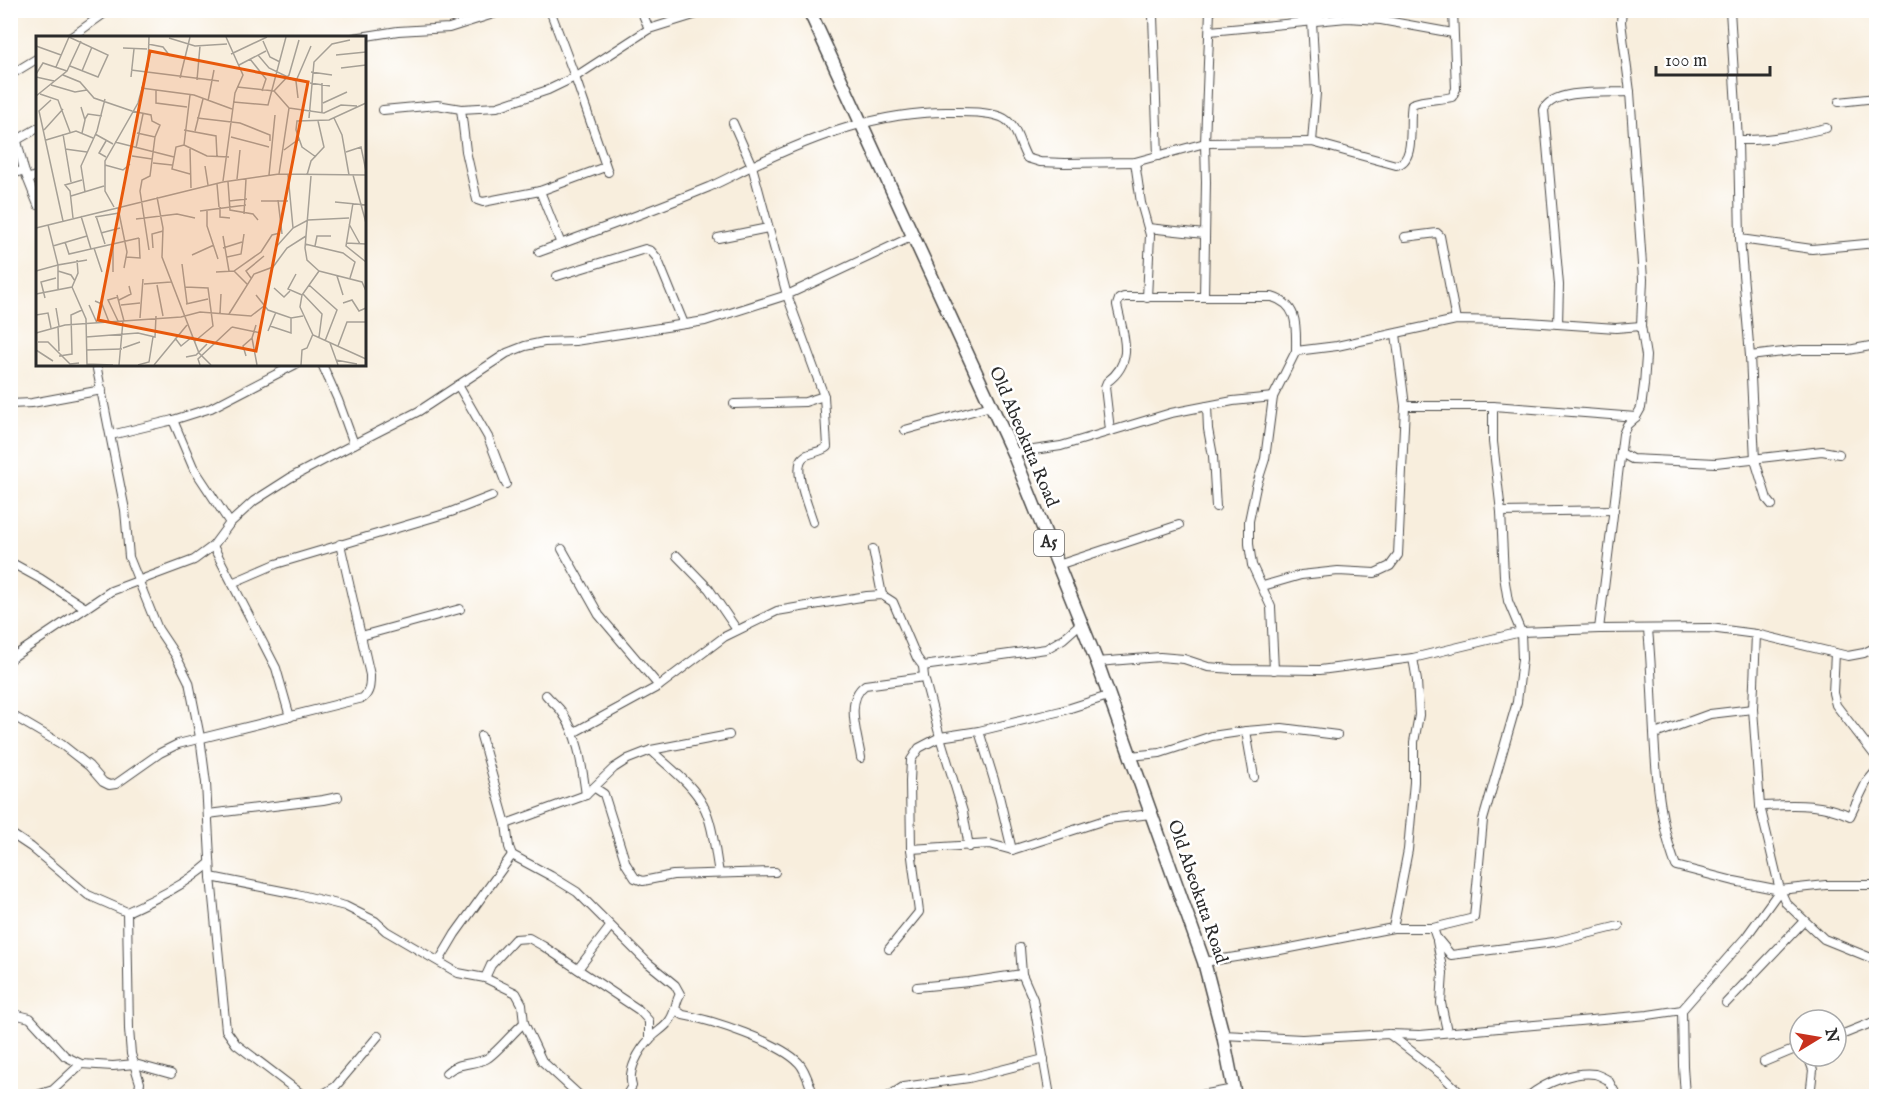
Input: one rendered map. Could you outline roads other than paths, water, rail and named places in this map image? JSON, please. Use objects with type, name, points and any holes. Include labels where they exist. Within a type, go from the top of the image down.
[{"type":"highway","name":"Old Abeokuta Road","points":[[809,10],[1013,453],[1097,662],[1204,962],[1223,1035],[1234,1093]]},
{"type":"street","points":[[73,36],[109,10]]},
{"type":"street","points":[[366,36],[449,28],[506,10]]},
{"type":"street","points":[[461,109],[466,151],[477,200],[483,202],[540,191],[607,170],[550,10]]},
{"type":"street","points":[[641,10],[649,29]]},
{"type":"street","points":[[383,110],[437,105],[461,109],[497,107],[548,90],[575,77],[649,29],[710,10]]},
{"type":"street","points":[[1204,297],[1206,273],[1205,143],[1210,10]]},
{"type":"street","points":[[539,252],[730,179],[752,166],[819,136],[861,123],[927,112],[970,112],[1003,117],[1014,127],[1027,158],[1040,162],[1065,164],[1135,162],[1205,143],[1312,142],[1396,165],[1405,162],[1410,152],[1412,104],[1452,96],[1456,89],[1453,10]]},
{"type":"street","points":[[1616,10],[1621,22]]},
{"type":"street","points":[[1599,629],[1623,434],[1627,425],[1636,417],[1641,408],[1646,356],[1641,326],[1643,279],[1630,92],[1621,22],[1622,10]]},
{"type":"street","points":[[1730,10],[1738,140],[1740,239],[1750,356],[1755,460],[1760,481],[1772,505]]},
{"type":"street","points":[[1153,16],[1158,156]]},
{"type":"street","points":[[1210,31],[1347,18],[1381,20],[1453,33]]},
{"type":"street","points":[[1312,21],[1316,93],[1312,142]]},
{"type":"street","points":[[10,75],[36,59]]},
{"type":"street","points":[[1558,324],[1558,285],[1544,110],[1550,101],[1565,95],[1630,92]]},
{"type":"street","points":[[1839,102],[1876,98]]},
{"type":"street","points":[[10,112],[24,170],[36,200]]},
{"type":"street","points":[[733,123],[752,166],[788,294],[824,396],[827,447],[822,451],[806,455],[800,461],[798,471],[813,522]]},
{"type":"street","points":[[1738,140],[1785,138],[1826,128]]},
{"type":"street","points":[[17,140],[36,129]]},
{"type":"street","points":[[1135,162],[1150,249],[1147,298]]},
{"type":"street","points":[[10,175],[24,170]]},
{"type":"street","points":[[28,179],[36,175]]},
{"type":"street","points":[[540,191],[561,244]]},
{"type":"street","points":[[718,238],[768,228]]},
{"type":"street","points":[[1148,228],[1204,234]]},
{"type":"street","points":[[1405,237],[1437,233],[1440,236],[1456,320]]},
{"type":"street","points":[[10,659],[111,591],[194,560],[213,546],[230,523],[254,501],[290,478],[419,411],[507,353],[544,342],[575,341],[705,321],[788,294],[913,236]]},
{"type":"street","points":[[1740,239],[1812,249],[1876,243]]},
{"type":"street","points":[[557,276],[645,249],[651,251],[657,258],[684,324]]},
{"type":"street","points":[[1110,430],[1105,387],[1125,362],[1126,350],[1117,305],[1119,299],[1124,297],[1272,297],[1287,304],[1296,321],[1296,351],[1273,397],[1265,459],[1256,487],[1250,521],[1249,544],[1252,565],[1271,607],[1274,670]]},
{"type":"street","points":[[1296,351],[1337,346],[1456,320],[1616,328],[1641,326]]},
{"type":"street","points":[[1263,586],[1301,575],[1338,571],[1375,573],[1390,566],[1398,555],[1405,406],[1396,334]]},
{"type":"street","points":[[1750,356],[1800,350],[1848,350],[1876,345]]},
{"type":"street","points":[[96,366],[126,510],[129,557],[159,629],[189,682],[200,737],[222,1008],[226,1030],[236,1044],[304,1096]]},
{"type":"street","points":[[111,435],[211,408],[292,366]]},
{"type":"street","points":[[323,366],[354,444]]},
{"type":"street","points":[[458,385],[488,437],[506,484]]},
{"type":"street","points":[[10,404],[32,403],[102,390]]},
{"type":"street","points":[[734,404],[805,402],[824,396]]},
{"type":"street","points":[[1013,453],[1062,446],[1171,413],[1273,397]]},
{"type":"street","points":[[905,430],[991,406]]},
{"type":"street","points":[[1206,406],[1213,456],[1216,507]]},
{"type":"street","points":[[1405,406],[1493,406],[1636,417]]},
{"type":"street","points":[[1204,962],[1393,928],[1433,928],[1474,918],[1483,819],[1517,702],[1522,659],[1521,632],[1508,601],[1504,576],[1501,512],[1493,442],[1493,406]]},
{"type":"street","points":[[173,420],[193,467],[230,523]]},
{"type":"street","points":[[1621,453],[1632,459],[1716,463],[1755,460],[1792,453],[1822,451],[1839,454]]},
{"type":"street","points":[[1620,465],[1632,459]]},
{"type":"street","points":[[232,583],[276,564],[451,512],[492,496]]},
{"type":"street","points":[[1501,512],[1614,510]]},
{"type":"street","points":[[1058,565],[1179,525]]},
{"type":"street","points":[[10,714],[61,744],[109,785],[123,779],[160,753],[178,744],[363,698],[367,694],[370,675],[340,544]]},
{"type":"street","points":[[213,546],[276,669],[290,717]]},
{"type":"street","points":[[562,549],[598,615],[659,686]]},
{"type":"street","points":[[873,549],[882,595]]},
{"type":"street","points":[[676,556],[709,590],[737,630]]},
{"type":"street","points":[[10,562],[41,579],[84,608]]},
{"type":"street","points":[[573,733],[659,686],[724,637],[777,611],[882,595],[893,602],[917,658],[923,666],[940,737],[963,812],[969,847]]},
{"type":"street","points":[[361,636],[460,609]]},
{"type":"street","points":[[923,666],[1046,650],[1081,623]]},
{"type":"street","points":[[1097,662],[1160,657],[1184,659],[1216,668],[1320,670],[1413,658],[1521,632],[1599,629],[1710,628],[1756,633],[1848,656],[1864,653],[1876,647]]},
{"type":"street","points":[[1648,630],[1653,674],[1661,817],[1676,866],[1780,890],[1826,885],[1876,885]]},
{"type":"street","points":[[1756,633],[1753,709],[1760,806],[1780,890],[1786,903],[1824,939],[1876,960]]},
{"type":"street","points":[[1835,653],[1833,693],[1836,705],[1876,757]]},
{"type":"street","points":[[1393,928],[1408,850],[1413,794],[1414,742],[1419,715],[1413,658]]},
{"type":"street","points":[[861,758],[853,703],[858,690],[865,685],[924,677]]},
{"type":"street","points":[[546,695],[562,712],[573,733],[581,761],[586,795]]},
{"type":"street","points":[[889,949],[919,912],[911,849],[911,760],[919,748],[940,737],[979,731],[1061,711],[1108,696]]},
{"type":"street","points":[[1655,734],[1710,714],[1753,709]]},
{"type":"street","points":[[1130,756],[1160,753],[1212,736],[1246,731],[1282,728],[1337,735]]},
{"type":"street","points":[[979,731],[999,796],[1012,850]]},
{"type":"street","points":[[1246,731],[1254,777]]},
{"type":"street","points":[[506,824],[586,795],[614,768],[628,759],[651,750],[729,735]]},
{"type":"street","points":[[439,961],[455,934],[512,855],[506,824],[481,736]]},
{"type":"street","points":[[651,750],[691,788],[703,805],[719,873]]},
{"type":"street","points":[[1760,806],[1802,804],[1839,810],[1850,816],[1866,783],[1876,771]]},
{"type":"street","points":[[595,788],[604,794],[626,864],[635,878],[643,881],[673,874],[776,872]]},
{"type":"street","points":[[208,814],[338,797]]},
{"type":"street","points":[[911,849],[990,844],[1012,850],[1108,819],[1151,814]]},
{"type":"street","points":[[10,833],[31,847],[88,895],[127,912],[192,879],[210,863]]},
{"type":"street","points":[[512,855],[577,892],[610,927],[675,985],[680,994],[670,1022],[649,1040],[632,1066],[630,1079],[632,1086],[626,1096]]},
{"type":"street","points":[[211,877],[345,906],[375,921],[386,931],[458,973],[485,978],[516,993],[522,1004],[524,1023],[542,1061],[580,1096]]},
{"type":"street","points":[[1223,1035],[1302,1039],[1389,1034],[1420,1035],[1682,1010],[1746,937],[1780,890]]},
{"type":"street","points":[[127,912],[129,1029],[131,1054],[140,1083],[138,1096]]},
{"type":"street","points":[[1726,1003],[1804,921]]},
{"type":"street","points":[[1436,937],[1451,955],[1554,942],[1619,926]]},
{"type":"street","points":[[578,969],[610,927]]},
{"type":"street","points":[[1433,928],[1443,973],[1441,1003],[1447,1031]]},
{"type":"street","points":[[485,978],[496,958],[515,939],[529,938],[639,1010],[649,1020],[649,1040]]},
{"type":"street","points":[[1020,948],[1022,974],[1033,999],[1050,1096]]},
{"type":"street","points":[[917,987],[1022,974]]},
{"type":"street","points":[[676,1010],[683,1015],[751,1036],[783,1052],[800,1064],[814,1096]]},
{"type":"street","points":[[1682,1010],[1685,1096]]},
{"type":"street","points":[[10,1017],[14,1014],[30,1018],[65,1056],[81,1064],[112,1066],[135,1064],[171,1074]]},
{"type":"street","points":[[1848,1032],[1876,1022]]},
{"type":"street","points":[[446,1073],[452,1068],[488,1059],[524,1023]]},
{"type":"street","points":[[1389,1034],[1442,1075],[1463,1096]]},
{"type":"street","points":[[320,1096],[335,1087],[378,1036]]},
{"type":"street","points":[[1764,1062],[1788,1052]]},
{"type":"street","points":[[889,1096],[903,1087],[969,1078],[1044,1059]]},
{"type":"street","points":[[34,1096],[53,1090],[81,1064]]},
{"type":"street","points":[[1810,1096],[1812,1068]]},
{"type":"street","points":[[1529,1096],[1542,1086],[1568,1077],[1594,1074],[1608,1080],[1617,1096]]},
{"type":"street","points":[[1196,1096],[1234,1093]]}]
